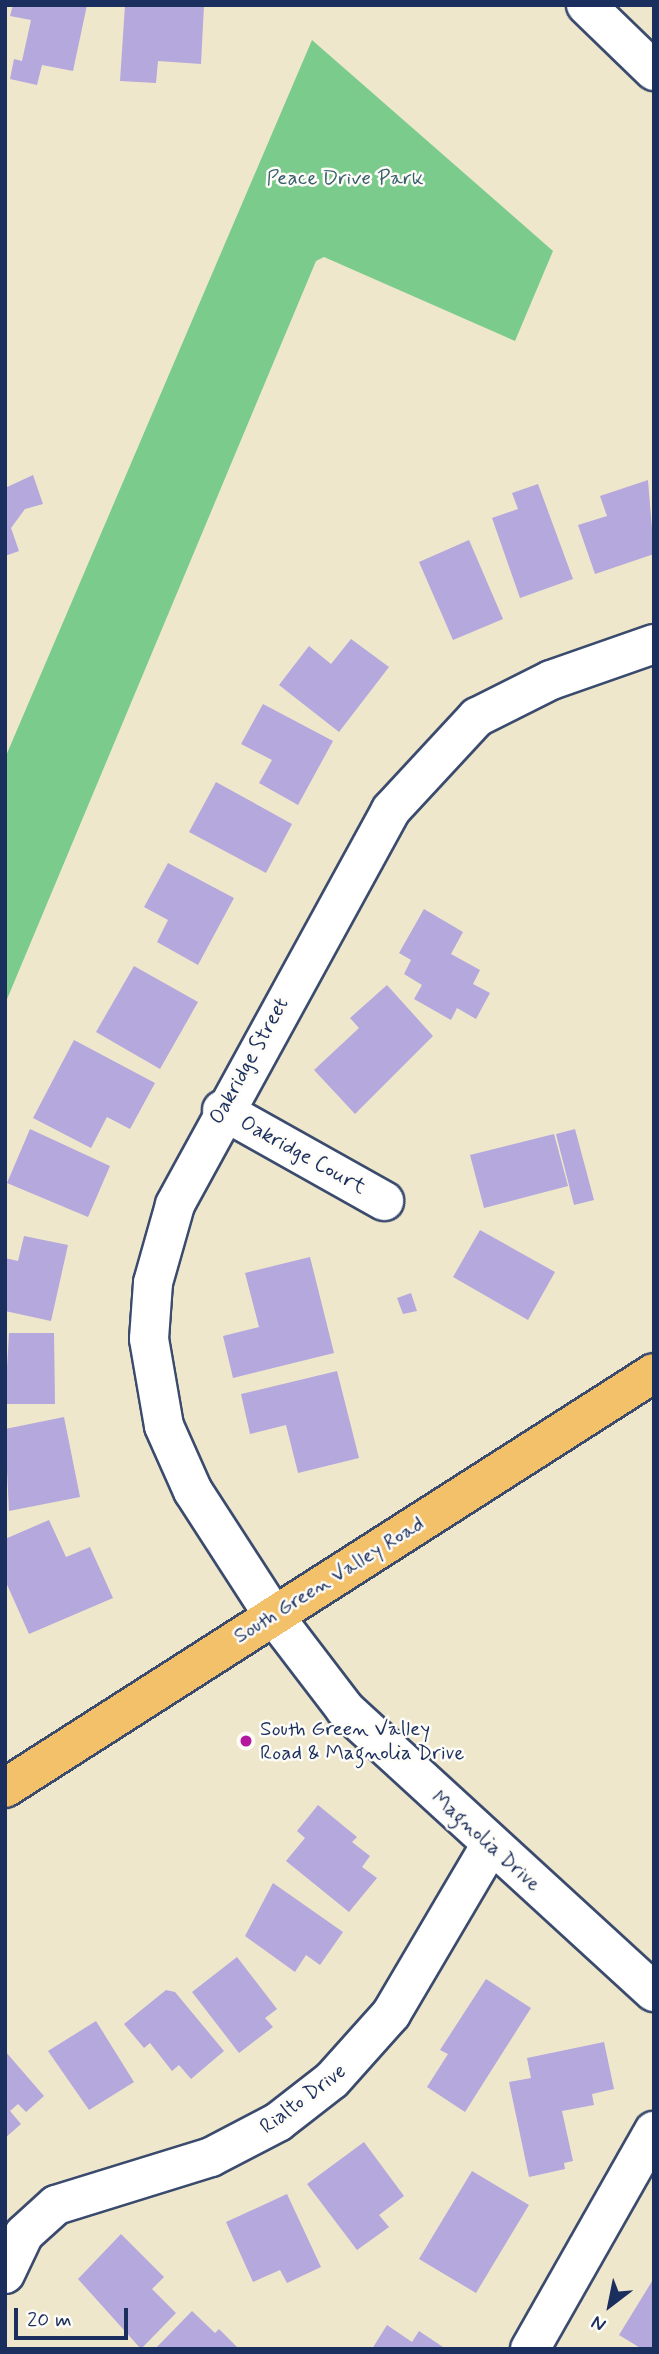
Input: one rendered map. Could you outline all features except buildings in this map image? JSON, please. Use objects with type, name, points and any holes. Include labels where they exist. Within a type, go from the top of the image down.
[{"type":"main road","name":"South Green Valley Road","points":[[5,1788],[654,1373]]},
{"type":"street","points":[[586,5],[654,71]]},
{"type":"street","name":"Oakridge Street","points":[[274,1616],[193,1492],[164,1426],[152,1369],[150,1309],[166,1228],[222,1110],[365,851],[429,762],[499,704],[654,644]]},
{"type":"street","name":"Oakridge Court","points":[[222,1110],[384,1201]]},
{"type":"street","name":"Magnolia Drive","points":[[274,1616],[345,1709],[490,1846],[654,1992]]},
{"type":"street","name":"Rialto Drive","points":[[5,2274],[24,2234],[56,2205],[211,2158],[278,2122],[332,2080],[391,2014],[490,1846]]},
{"type":"street","points":[[530,2349],[654,2131]]},
{"type":"green space","name":"Peace Drive Park","points":[[312,40],[553,251],[515,341],[324,257],[316,261],[5,1004],[5,758]]},
{"type":"place","name":"South Green Valley Road & Magnolia Drive","points":[[246,1741]]}]
